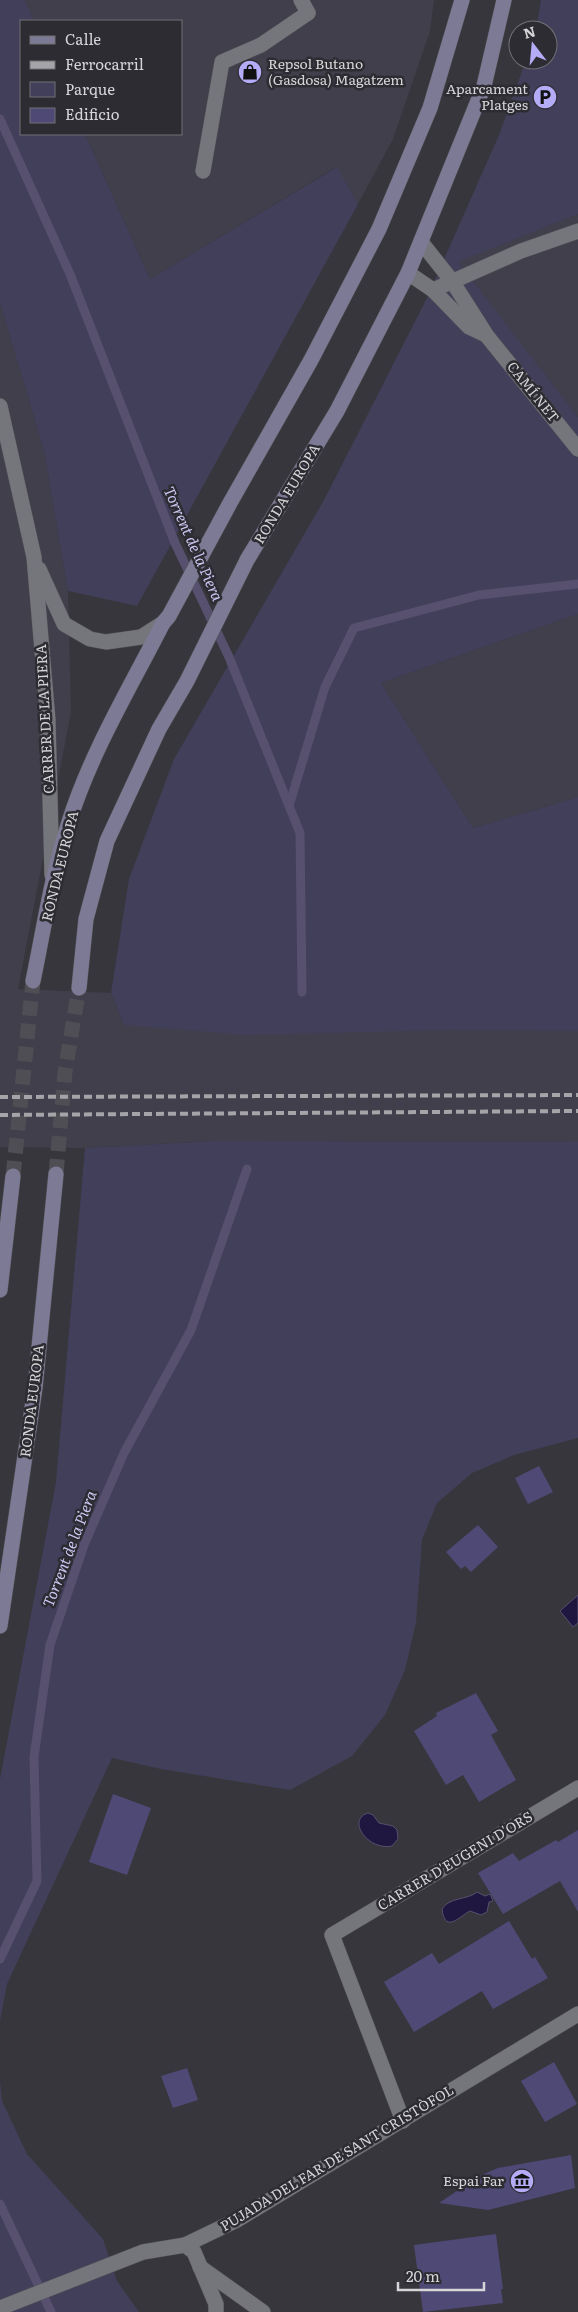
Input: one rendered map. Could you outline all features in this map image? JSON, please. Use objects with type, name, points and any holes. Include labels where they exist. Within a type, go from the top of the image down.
[{"type":"street","name":"RONDA EUROPA","points":[[33,981],[53,882],[69,821],[93,760],[166,619],[311,360],[379,229],[430,108],[462,0]]},
{"type":"street","name":"RONDA EUROPA","points":[[79,988],[86,919],[107,841],[159,729],[187,682],[247,560],[337,410],[408,273],[484,86],[504,0]]},
{"type":"street","points":[[203,171],[222,62],[261,45],[304,7]]},
{"type":"street","points":[[433,290],[520,251],[578,231]]},
{"type":"street","name":"CAMÍ NET","points":[[421,242],[452,281],[487,336],[578,449]]},
{"type":"street","name":"CAMÍ NET","points":[[408,273],[433,290],[469,327],[487,336]]},
{"type":"street","name":"CARRER DE LA PIERA","points":[[0,406],[34,557],[48,720],[53,882]]},
{"type":"street","name":"CARRER DE LA PIERA","points":[[34,557],[64,624],[90,639],[106,642],[141,637],[166,619]]},
{"type":"street","name":"RONDA EUROPA","points":[[0,1626],[35,1388],[56,1174]]},
{"type":"street","points":[[0,1290],[13,1176]]},
{"type":"street","name":"CARRER D'EUGENI D'ORS","points":[[403,2121],[332,1935],[578,1788]]},
{"type":"street","name":"PUJADA DEL FAR DE SANT CRISTÒFOL","points":[[0,2308],[143,2252],[185,2244],[237,2220],[578,2014]]},
{"type":"street","points":[[185,2244],[194,2252],[216,2304],[216,2312]]},
{"type":"street","points":[[200,2267],[263,2312]]},
{"type":"shaded area","points":[[25,0],[434,0],[430,31],[393,139],[358,204],[336,167],[150,279],[85,135],[182,135],[182,20],[34,20]]},
{"type":"shaded area","points":[[578,214],[578,417],[457,262]]},
{"type":"shaded area","points":[[0,303],[44,451],[68,591],[71,712],[18,989],[111,993],[124,1025],[578,1031],[578,1142],[215,1141],[85,1148],[0,1147]]},
{"type":"shaded area","points":[[578,614],[578,797],[473,828],[381,683]]},
{"type":"shaded area","points":[[578,1595],[578,1623],[573,1627],[560,1611]]},
{"type":"shaded area","points":[[368,1813],[373,1815],[379,1823],[393,1826],[397,1830],[398,1839],[392,1846],[375,1844],[363,1834],[359,1822]]},
{"type":"shaded area","points":[[477,1892],[485,1896],[490,1894],[493,1901],[489,1902],[487,1912],[481,1915],[470,1911],[454,1921],[446,1921],[442,1909],[445,1905]]},
{"type":"green space","points":[[0,0],[25,0],[34,20],[20,20],[20,135],[85,135],[150,279],[337,167],[358,204],[137,606],[68,591],[44,451],[0,303]]},
{"type":"green space","points":[[541,0],[578,0],[578,214],[458,262],[578,417],[578,614],[381,683],[473,828],[578,797],[578,1031],[449,1030],[247,1035],[124,1025],[111,993],[129,879],[174,759],[324,500],[426,300],[499,135],[522,70],[558,70],[558,20],[538,20]]},
{"type":"green space","points":[[215,1141],[578,1142],[578,1438],[514,1455],[472,1473],[437,1503],[422,1540],[416,1622],[405,1670],[385,1715],[352,1756],[290,1790],[161,1769],[112,1758],[7,1984],[0,2021],[0,1779],[56,1482],[85,1148]]},
{"type":"green space","points":[[0,2080],[2,2101],[27,2154],[103,2239],[117,2281],[139,2312],[0,2312]]},
{"type":"building","points":[[539,1466],[553,1492],[528,1504],[515,1478]]},
{"type":"building","points":[[478,1525],[498,1547],[471,1572],[465,1566],[461,1569],[446,1552]]},
{"type":"building","points":[[476,1693],[498,1731],[491,1735],[516,1780],[479,1802],[463,1775],[446,1785],[414,1731],[437,1716],[436,1713]]},
{"type":"building","points":[[113,1794],[151,1808],[127,1875],[89,1862]]},
{"type":"building","points":[[578,1830],[578,1912],[560,1881],[503,1914],[478,1873],[513,1853],[519,1861]]},
{"type":"building","points":[[509,1921],[532,1959],[535,1957],[548,1978],[493,2009],[482,1991],[414,2032],[384,1982],[432,1953],[439,1964]]},
{"type":"building","points":[[554,2062],[577,2104],[545,2122],[521,2081]]},
{"type":"building","points":[[187,2068],[198,2100],[173,2108],[161,2076]]},
{"type":"building","name":"Espai Far","points":[[571,2155],[575,2188],[488,2210],[439,2203],[479,2176],[498,2168]]},
{"type":"building","points":[[496,2234],[503,2303],[423,2312],[414,2245]]},
{"type":"waterway","name":"Torrent de la Piera","points":[[0,119],[70,274],[175,543],[229,657],[300,833],[302,992]]},
{"type":"waterway","points":[[289,806],[325,687],[354,628],[479,595],[578,584]]},
{"type":"waterway","name":"Torrent de la Piera","points":[[0,1959],[37,1881],[34,1757],[50,1645],[84,1545],[124,1453],[191,1330],[247,1169]]},
{"type":"waterway","name":"Torrent de la Piera","points":[[0,2204],[51,2312]]},
{"type":"tunnel","points":[[13,1176],[33,981]]},
{"type":"tunnel","points":[[56,1174],[65,1072],[79,988]]},
{"type":"railway","points":[[0,1097],[578,1095]]},
{"type":"railway","points":[[0,1115],[578,1111]]},
{"type":"place","name":"Repsol Butano (Gasdosa) Magatzem","points":[[250,72]]},
{"type":"place","name":"Aparcament Platges","points":[[545,97]]},
{"type":"place","name":"Espai Far","points":[[522,2181]]}]
